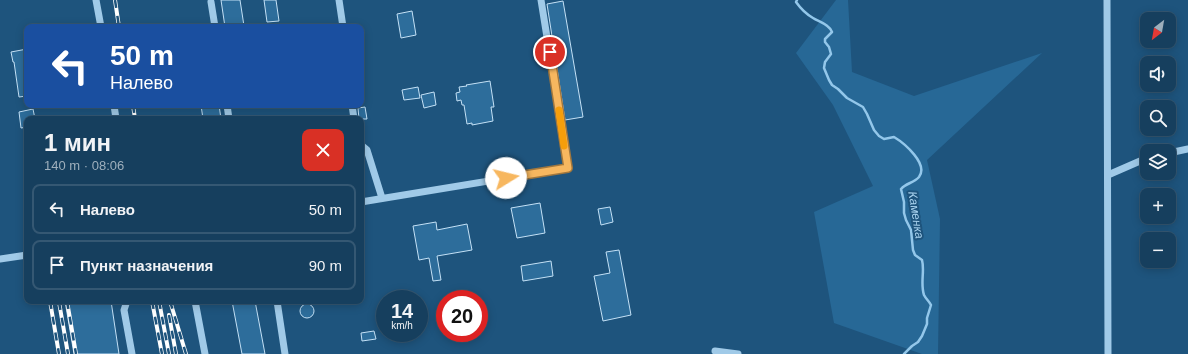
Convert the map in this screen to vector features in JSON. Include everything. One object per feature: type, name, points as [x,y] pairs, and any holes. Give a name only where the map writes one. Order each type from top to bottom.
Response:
[{"type":"street","points":[[96,0],[100,24]]},
{"type":"street","points":[[339,0],[342,24]]},
{"type":"street","points":[[364,201],[568,168],[541,0]]},
{"type":"street","points":[[1107,0],[1108,354]]},
{"type":"street","points":[[211,2],[215,24]]},
{"type":"street","points":[[364,148],[367,150],[382,198]]},
{"type":"street","points":[[1176,152],[1188,150]]},
{"type":"street","points":[[1108,174],[1140,161]]},
{"type":"street","points":[[0,259],[24,255]]},
{"type":"street","points":[[126,304],[124,310],[132,354]]},
{"type":"street","points":[[196,304],[205,354]]},
{"type":"street","points":[[277,304],[285,354]]},
{"type":"street","points":[[715,351],[738,354]]},
{"type":"shaded area","points":[[836,0],[848,0],[852,72],[914,96],[1042,53],[927,160],[940,219],[938,354],[922,354],[834,323],[814,212],[873,186],[833,105],[796,53]]},
{"type":"building","points":[[221,0],[240,0],[244,24],[225,24]]},
{"type":"building","points":[[264,0],[276,0],[279,21],[267,22]]},
{"type":"building","points":[[563,1],[583,117],[565,120],[547,4]]},
{"type":"building","points":[[412,11],[416,35],[401,38],[397,14]]},
{"type":"building","points":[[24,50],[24,96],[19,97],[14,62],[11,52]]},
{"type":"building","points":[[490,81],[494,107],[491,107],[493,121],[472,125],[472,123],[467,124],[464,105],[462,105],[461,100],[457,101],[456,93],[460,92],[459,87]]},
{"type":"building","points":[[418,87],[420,98],[404,100],[402,90]]},
{"type":"building","points":[[434,92],[436,105],[424,108],[421,95]]},
{"type":"building","points":[[364,107],[367,119],[364,119],[364,116],[359,116],[358,108]]},
{"type":"building","points":[[201,108],[219,108],[221,116],[203,116]]},
{"type":"building","points":[[33,109],[34,116],[24,116],[24,128],[21,128],[19,112]]},
{"type":"building","points":[[540,203],[545,233],[517,238],[511,208]]},
{"type":"building","points":[[610,207],[613,222],[601,225],[598,209]]},
{"type":"building","points":[[436,222],[437,230],[467,224],[472,250],[437,256],[441,280],[433,281],[429,258],[419,260],[413,226]]},
{"type":"building","points":[[619,250],[631,315],[603,321],[594,276],[610,273],[606,252]]},
{"type":"building","points":[[551,261],[553,276],[523,281],[521,266]]},
{"type":"building","points":[[66,304],[111,304],[119,354],[74,354]]},
{"type":"building","points":[[233,304],[256,304],[265,354],[242,354]]},
{"type":"building","points":[[304,304],[310,304],[314,308],[314,314],[310,318],[304,318],[300,314],[300,308]]},
{"type":"building","points":[[374,331],[376,339],[362,341],[361,333]]},
{"type":"waterway","name":"Каменка","points":[[797,0],[796,2],[804,11],[831,29],[832,32],[825,39],[831,54],[825,62],[824,68],[832,85],[847,98],[863,107],[874,130],[879,136],[884,139],[894,137],[914,154],[921,166],[919,177],[901,189],[904,202],[904,213],[911,230],[913,250],[915,255],[922,260],[922,286],[924,295],[931,305],[927,318],[927,324],[922,336],[918,342],[904,354]]},
{"type":"railway","points":[[115,0],[119,24]]},
{"type":"railway","points":[[133,108],[135,116]]},
{"type":"railway","points":[[51,304],[59,354]]},
{"type":"railway","points":[[59,304],[68,354]]},
{"type":"railway","points":[[68,304],[76,354]]},
{"type":"railway","points":[[153,304],[162,354]]},
{"type":"railway","points":[[160,304],[169,354]]},
{"type":"railway","points":[[171,304],[186,354]]},
{"type":"railway","points":[[169,315],[176,354]]},
{"type":"slow traffic","points":[[559,110],[564,146]]},
{"type":"route","points":[[506,178],[568,168],[550,52]]}]
